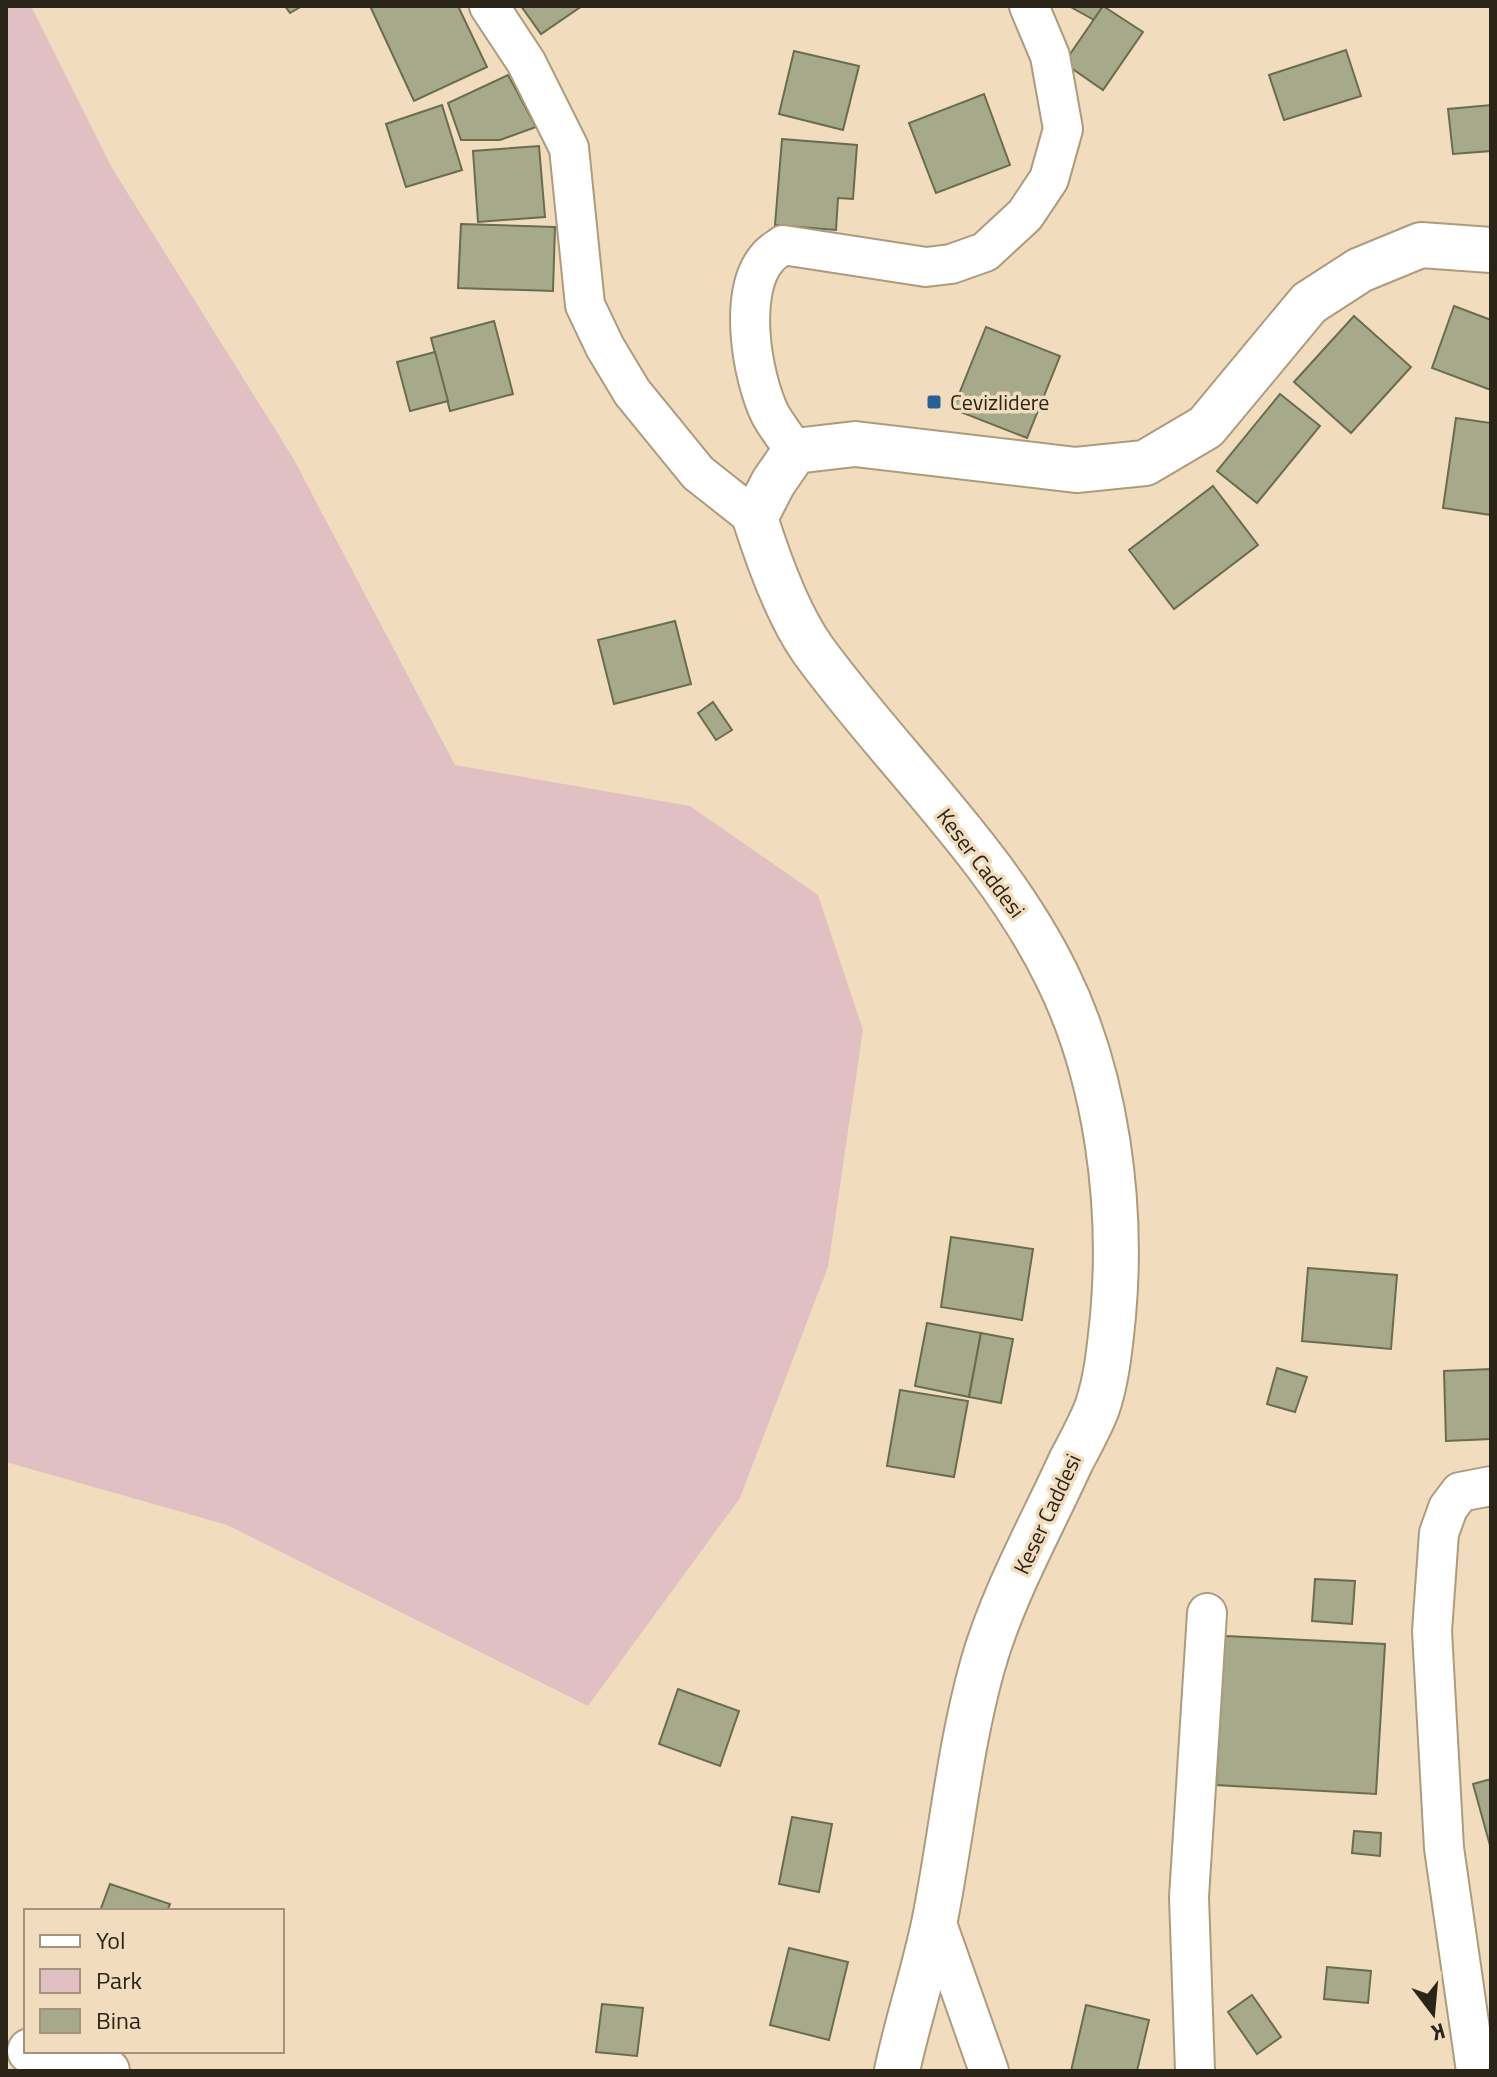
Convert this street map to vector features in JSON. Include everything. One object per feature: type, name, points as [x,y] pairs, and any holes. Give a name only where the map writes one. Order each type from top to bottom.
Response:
[{"type":"street","points":[[489,6],[526,62],[569,148],[585,305],[605,347],[632,392],[698,473],[755,518],[773,483],[795,451],[855,444],[1076,470],[1145,463],[1206,427],[1309,303],[1360,270],[1421,245],[1491,250]]},
{"type":"street","points":[[795,451],[771,415],[754,367],[751,321],[753,287],[766,258],[783,245],[899,265],[926,267],[951,264],[985,252],[1025,215],[1049,179],[1063,129],[1050,56],[1029,6]]},
{"type":"street","name":"Keser Caddesi","points":[[755,518],[770,566],[810,647],[979,855],[1019,912],[1058,977],[1088,1057],[1106,1130],[1115,1205],[1116,1275],[1110,1344],[1098,1405],[999,1616],[983,1663],[935,1918],[897,2071]]},
{"type":"street","points":[[1476,2071],[1444,1848],[1432,1631],[1439,1533],[1448,1508],[1460,1492],[1491,1486]]},
{"type":"street","points":[[1195,2071],[1189,1897],[1207,1613]]},
{"type":"street","points":[[935,1918],[989,2071]]},
{"type":"street","points":[[39,2053],[107,2071]]},
{"type":"green space","points":[[6,6],[31,6],[112,168],[293,458],[455,765],[690,806],[818,895],[863,1030],[828,1267],[740,1498],[588,1706],[227,1525],[6,1462]]},
{"type":"building","points":[[285,6],[302,6],[290,13]]},
{"type":"building","points":[[370,6],[458,6],[487,67],[414,101]]},
{"type":"building","points":[[521,6],[582,6],[541,34]]},
{"type":"building","points":[[1069,6],[1103,6],[1094,20]]},
{"type":"building","points":[[1103,6],[1143,32],[1103,90],[1064,63]]},
{"type":"building","points":[[1346,50],[1361,96],[1284,120],[1269,75]]},
{"type":"building","points":[[794,51],[859,66],[843,130],[779,114]]},
{"type":"building","points":[[508,75],[536,127],[500,140],[461,140],[448,103]]},
{"type":"building","points":[[984,94],[1010,165],[936,193],[909,123]]},
{"type":"building","points":[[442,105],[462,170],[406,187],[386,124]]},
{"type":"building","points":[[1491,105],[1491,151],[1453,154],[1448,109]]},
{"type":"building","points":[[782,139],[857,145],[853,199],[838,198],[836,230],[775,225]]},
{"type":"building","points":[[539,146],[545,217],[478,222],[473,151]]},
{"type":"building","points":[[461,224],[555,227],[553,291],[458,288]]},
{"type":"building","points":[[1454,306],[1491,320],[1491,390],[1432,368]]},
{"type":"building","points":[[1354,316],[1411,367],[1351,433],[1294,382]]},
{"type":"building","points":[[494,321],[513,394],[450,411],[431,338]]},
{"type":"building","points":[[986,327],[1060,356],[1027,438],[953,409]]},
{"type":"building","points":[[435,352],[448,401],[410,411],[397,362]]},
{"type":"building","points":[[1280,394],[1320,426],[1257,503],[1217,471]]},
{"type":"building","points":[[1456,418],[1491,423],[1491,515],[1443,508]]},
{"type":"building","points":[[1213,486],[1258,545],[1174,609],[1129,550]]},
{"type":"building","points":[[675,621],[691,684],[614,704],[598,640]]},
{"type":"building","points":[[713,702],[732,730],[716,740],[698,713]]},
{"type":"building","points":[[951,1237],[1033,1249],[1022,1320],[941,1307]]},
{"type":"building","points":[[1308,1268],[1397,1275],[1391,1349],[1302,1341]]},
{"type":"building","points":[[927,1323],[981,1333],[969,1397],[915,1386]]},
{"type":"building","points":[[981,1333],[1013,1339],[1001,1403],[969,1397]]},
{"type":"building","points":[[1277,1368],[1307,1377],[1295,1412],[1267,1404]]},
{"type":"building","points":[[1491,1369],[1491,1439],[1446,1441],[1444,1371]]},
{"type":"building","points":[[900,1390],[968,1401],[954,1477],[887,1466]]},
{"type":"building","points":[[1315,1579],[1355,1581],[1352,1624],[1312,1621]]},
{"type":"building","points":[[1225,1636],[1385,1644],[1376,1794],[1216,1785]]},
{"type":"building","points":[[678,1689],[739,1711],[720,1766],[659,1744]]},
{"type":"building","points":[[1491,1779],[1491,1849],[1473,1784]]},
{"type":"building","points":[[792,1817],[832,1824],[819,1892],[779,1884]]},
{"type":"building","points":[[1354,1831],[1381,1833],[1380,1856],[1352,1853]]},
{"type":"building","points":[[110,1884],[170,1904],[168,1909],[101,1909]]},
{"type":"building","points":[[789,1948],[848,1962],[829,2040],[770,2025]]},
{"type":"building","points":[[1327,1967],[1371,1971],[1368,2003],[1324,1999]]},
{"type":"building","points":[[1252,1995],[1281,2037],[1257,2054],[1228,2012]]},
{"type":"building","points":[[602,2004],[643,2008],[637,2056],[596,2052]]},
{"type":"building","points":[[1086,2005],[1149,2020],[1137,2071],[1071,2071]]},
{"type":"place","name":"Cevizlidere","points":[[934,402]]}]
